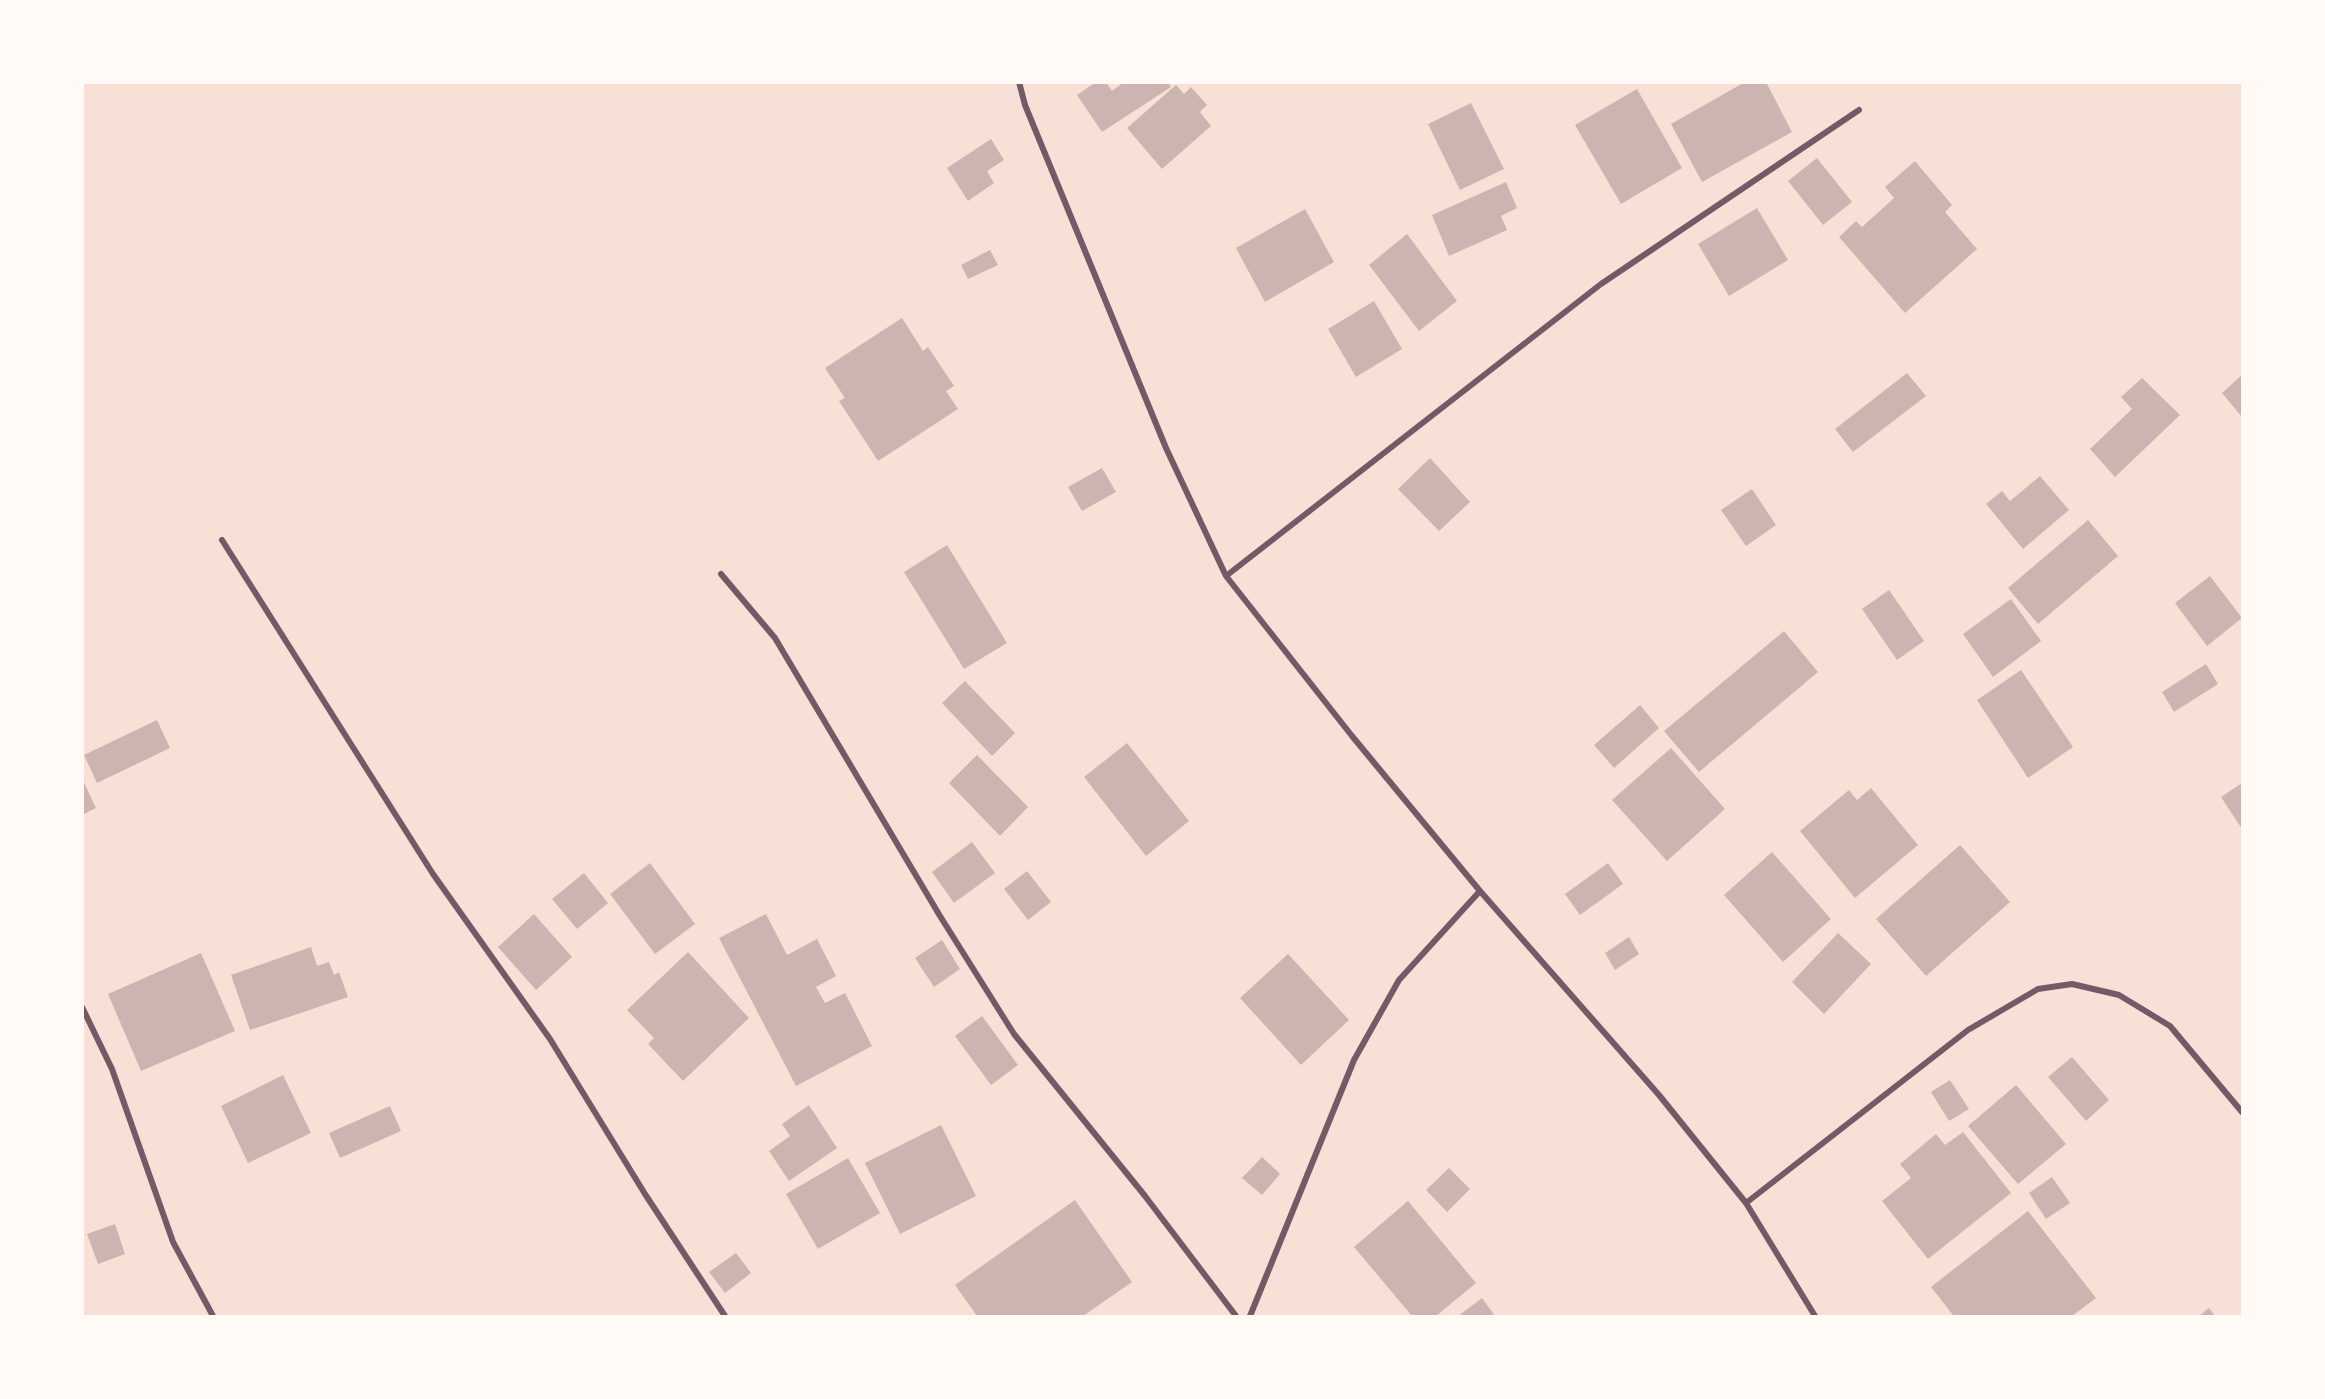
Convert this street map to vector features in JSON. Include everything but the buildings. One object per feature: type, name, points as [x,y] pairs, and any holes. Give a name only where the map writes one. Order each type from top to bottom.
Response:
[{"type":"street","points":[[1019,82],[1025,105],[1166,448],[1226,576],[1352,736],[1480,891],[1659,1095],[1746,1203],[1815,1317]]},
{"type":"street","points":[[1226,576],[1601,284],[1859,110]]},
{"type":"street","points":[[222,540],[432,874],[550,1039],[645,1194],[725,1317]]},
{"type":"street","points":[[721,574],[775,638],[940,916],[1014,1034],[1145,1196],[1236,1317]]},
{"type":"street","points":[[1250,1317],[1354,1060],[1399,980],[1480,891]]},
{"type":"street","points":[[1746,1203],[1968,1030],[2038,988],[2072,984],[2119,995],[2170,1026],[2242,1112]]},
{"type":"street","points":[[82,1007],[112,1069],[173,1242],[213,1317]]}]
